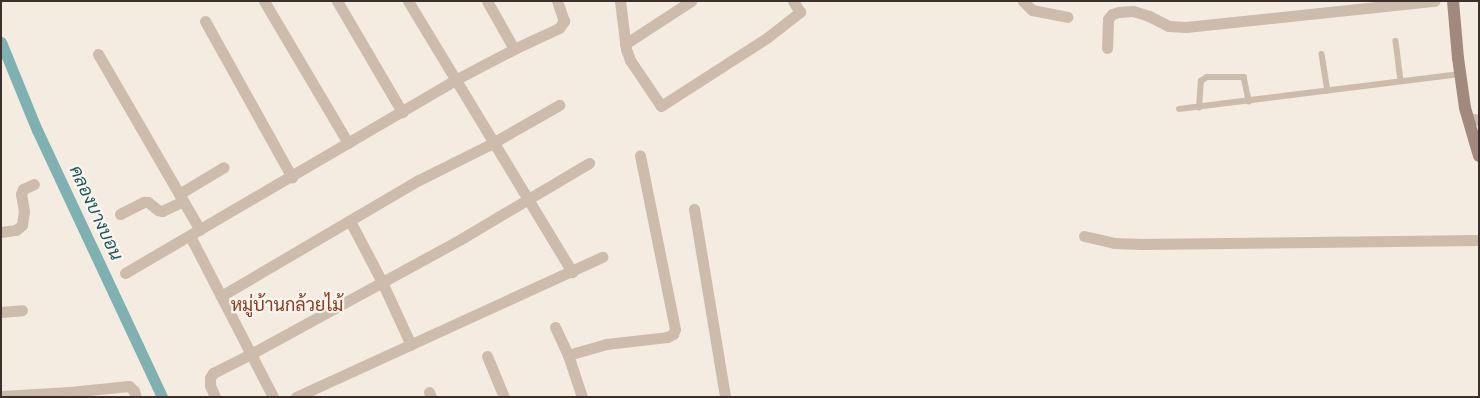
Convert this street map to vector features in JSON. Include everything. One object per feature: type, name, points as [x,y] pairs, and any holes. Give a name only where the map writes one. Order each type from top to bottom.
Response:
[{"type":"street","points":[[264,1],[348,144]]},
{"type":"street","points":[[337,1],[402,112]]},
{"type":"street","points":[[408,1],[572,272]]},
{"type":"street","points":[[487,1],[514,49]]},
{"type":"street","points":[[125,273],[455,80],[559,28],[564,21],[557,1]]},
{"type":"street","points":[[620,1],[625,44],[630,60],[661,106],[768,37],[800,12],[793,1]]},
{"type":"street","points":[[625,44],[691,1]]},
{"type":"street","points":[[1023,1],[1032,10],[1067,17]]},
{"type":"street","points":[[1107,48],[1108,19],[1112,14],[1120,12],[1133,12],[1149,16],[1169,26],[1186,27],[1435,1]]},
{"type":"street","points":[[1453,1],[1460,74],[1474,119],[1479,156]]},
{"type":"street","points":[[205,21],[292,177]]},
{"type":"street","points":[[98,54],[181,198],[222,296],[273,397]]},
{"type":"street","points":[[222,296],[419,180],[493,143],[559,105]]},
{"type":"street","points":[[568,355],[606,344],[667,337],[673,334],[675,328],[640,156]]},
{"type":"street","points":[[215,397],[210,386],[210,378],[213,372],[251,354],[382,282],[529,200],[589,163]]},
{"type":"street","points":[[120,214],[144,202],[148,202],[162,211],[224,167]]},
{"type":"street","points":[[1,232],[16,230],[22,225],[24,211],[21,194],[23,189],[34,184]]},
{"type":"street","points":[[694,209],[725,397]]},
{"type":"street","points":[[350,221],[382,282],[411,345]]},
{"type":"street","points":[[1084,236],[1114,242],[1142,244],[1479,240]]},
{"type":"street","points":[[296,397],[602,257]]},
{"type":"street","points":[[1,312],[22,310]]},
{"type":"street","points":[[555,327],[568,355],[582,397]]},
{"type":"street","points":[[487,356],[504,397]]},
{"type":"street","points":[[1,396],[71,394],[129,386],[134,391],[136,397]]},
{"type":"lane","points":[[1396,41],[1401,81]]},
{"type":"lane","points":[[1322,54],[1328,91]]},
{"type":"lane","points":[[1179,110],[1460,74]]},
{"type":"lane","points":[[1199,108],[1201,81],[1207,77],[1244,77],[1249,101]]},
{"type":"waterway","name":"คลองบางบอน","points":[[1,42],[37,130],[162,397]]},
{"type":"district","name":"หมู่บ้านกล้วยไม้","points":[[287,305]]}]
